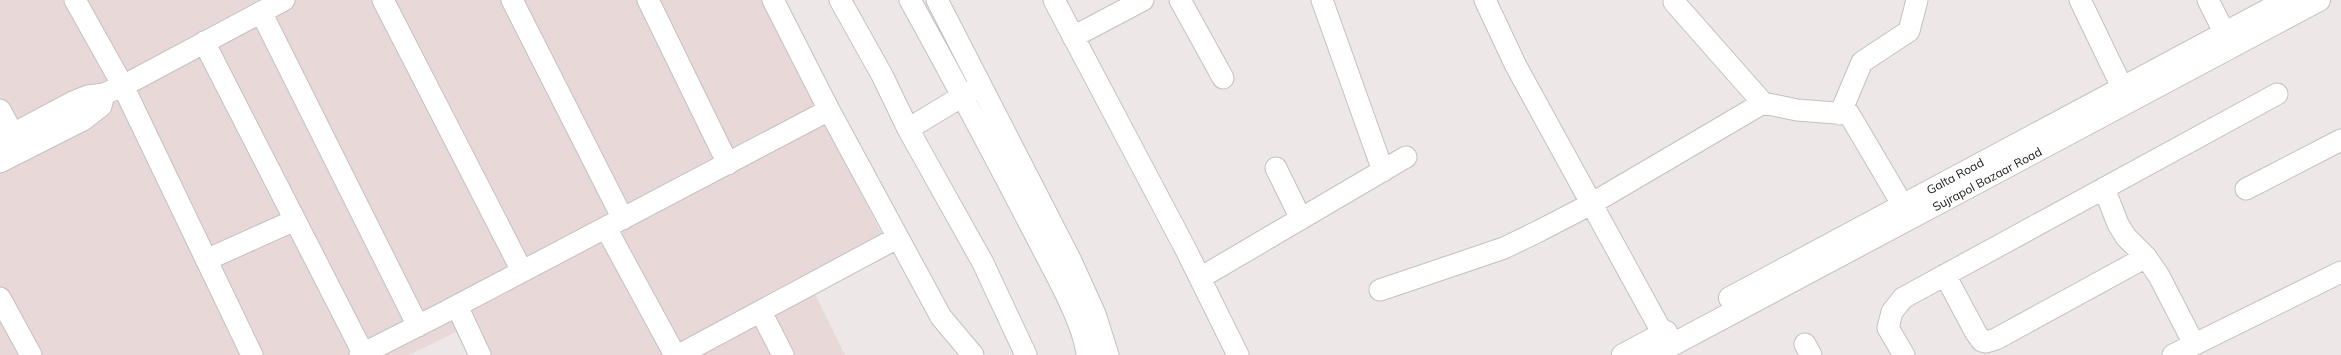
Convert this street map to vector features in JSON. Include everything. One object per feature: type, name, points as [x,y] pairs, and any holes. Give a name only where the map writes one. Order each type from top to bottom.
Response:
[{"type":"main road","name":"Galta Road","points":[[1623,355],[1902,204],[2224,32],[2287,0]]},
{"type":"main road","name":"Sujrapol Bazaar Road","points":[[1653,355],[2319,0]]},
{"type":"street","points":[[75,0],[123,86],[252,355]]},
{"type":"street","points":[[0,110],[6,138],[73,102],[88,96],[104,94],[123,86],[284,0]]},
{"type":"street","points":[[382,0],[522,271]]},
{"type":"street","points":[[512,0],[675,355]]},
{"type":"street","points":[[648,0],[728,164]]},
{"type":"street","points":[[773,0],[829,110],[941,317],[973,355]]},
{"type":"street","points":[[840,0],[882,75],[908,129],[983,263],[1026,355]]},
{"type":"street","points":[[910,0],[972,91]]},
{"type":"street","points":[[937,0],[972,91],[1063,266],[1095,314],[1104,338],[1108,355]]},
{"type":"street","points":[[1054,0],[1200,278],[1238,355]]},
{"type":"street","points":[[1073,37],[1143,0]]},
{"type":"street","points":[[1180,0],[1223,78]]},
{"type":"street","points":[[1322,0],[1383,171]]},
{"type":"street","points":[[1485,0],[1516,66],[1590,204],[1663,334]]},
{"type":"street","points":[[1840,114],[1862,62],[1909,31],[1917,0]]},
{"type":"street","points":[[2080,0],[2122,87]]},
{"type":"street","points":[[2208,0],[2224,32]]},
{"type":"street","points":[[1674,2],[1763,103],[1797,110],[1849,114],[1902,204]]},
{"type":"street","points":[[261,12],[418,326]]},
{"type":"street","points":[[204,42],[362,354],[447,311],[829,110]]},
{"type":"street","points":[[908,129],[972,91]]},
{"type":"street","points":[[0,162],[84,120],[101,106],[104,94]]},
{"type":"street","points":[[1904,355],[1888,328],[1892,312],[1903,298],[2277,94]]},
{"type":"street","points":[[1380,290],[1504,248],[1590,204],[1763,103]]},
{"type":"street","points":[[2246,189],[2341,140]]},
{"type":"street","points":[[1200,278],[1406,157]]},
{"type":"street","points":[[1276,168],[1302,218]]},
{"type":"street","points":[[2104,188],[2118,224],[2126,237],[2146,257],[2168,291],[2194,344]]},
{"type":"street","points":[[206,260],[295,220]]},
{"type":"street","points":[[679,355],[701,351],[760,312],[897,238]]},
{"type":"street","points":[[1945,275],[1976,333],[1982,341],[1986,342],[1996,339],[2146,257]]},
{"type":"street","points":[[1063,266],[1088,355]]},
{"type":"street","points":[[2173,355],[2341,272]]},
{"type":"street","points":[[0,298],[31,355]]},
{"type":"street","points":[[447,311],[457,306],[480,355]]},
{"type":"street","points":[[760,312],[783,355]]},
{"type":"shaded area","points":[[0,0],[762,0],[892,254],[815,294],[845,355],[468,355],[456,332],[409,355],[0,355]]}]
